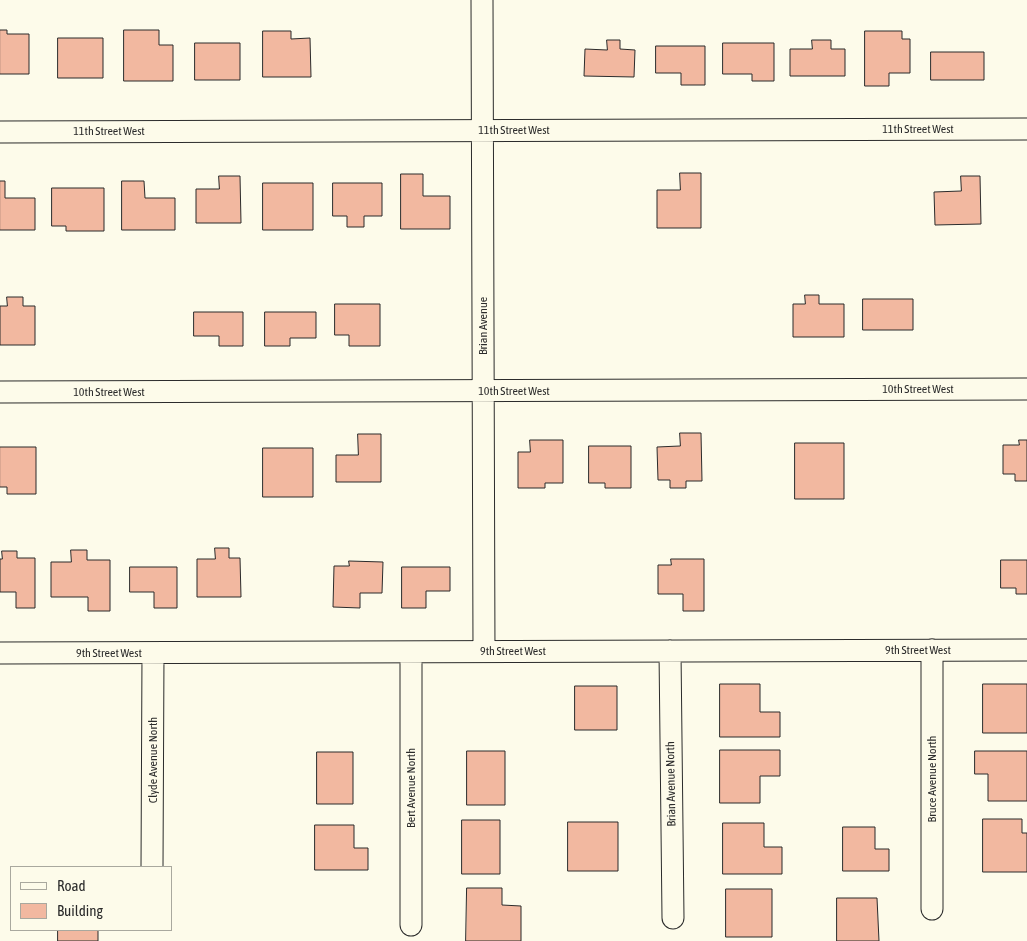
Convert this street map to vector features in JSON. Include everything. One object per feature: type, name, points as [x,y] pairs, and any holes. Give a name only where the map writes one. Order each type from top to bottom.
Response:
[{"type":"street","name":"Brian Avenue","points":[[482,0],[484,651]]},
{"type":"street","name":"11th Street West","points":[[0,132],[1027,129]]},
{"type":"street","name":"10th Street West","points":[[0,392],[1027,389]]},
{"type":"street","name":"Bruce Avenue North","points":[[932,650],[932,909]]},
{"type":"street","name":"9th Street West","points":[[0,653],[1027,650]]},
{"type":"street","name":"Brian Avenue North","points":[[670,651],[673,918]]},
{"type":"street","name":"Bert Avenue North","points":[[411,652],[411,925]]},
{"type":"street","name":"Clyde Avenue North","points":[[152,866],[153,653]]},
{"type":"building","points":[[0,30],[7,30],[7,34],[29,34],[29,74],[0,74]]},
{"type":"building","points":[[124,30],[159,30],[159,45],[173,45],[173,81],[124,81]]},
{"type":"building","points":[[263,31],[291,31],[291,39],[310,38],[311,77],[263,77]]},
{"type":"building","points":[[865,31],[902,31],[902,39],[910,39],[910,73],[889,73],[889,86],[865,86]]},
{"type":"building","points":[[58,38],[103,38],[103,78],[58,78]]},
{"type":"building","points":[[607,40],[620,40],[620,49],[635,50],[634,77],[584,76],[585,49],[607,50]]},
{"type":"building","points":[[812,40],[831,40],[831,49],[845,49],[845,76],[790,76],[790,49],[812,49]]},
{"type":"building","points":[[195,43],[240,43],[240,80],[195,80]]},
{"type":"building","points":[[723,43],[774,43],[774,81],[752,81],[752,74],[723,74]]},
{"type":"building","points":[[656,46],[705,46],[705,85],[681,85],[681,73],[656,73]]},
{"type":"building","points":[[931,52],[984,52],[984,80],[931,80]]},
{"type":"building","points":[[680,173],[701,173],[701,228],[657,228],[657,190],[680,190]]},
{"type":"building","points":[[401,174],[423,174],[423,196],[450,196],[450,229],[401,229]]},
{"type":"building","points":[[219,176],[240,176],[241,223],[196,223],[196,189],[219,189]]},
{"type":"building","points":[[961,176],[980,176],[981,224],[935,225],[934,192],[961,191]]},
{"type":"building","points":[[0,181],[5,181],[5,198],[35,198],[35,230],[0,230]]},
{"type":"building","points":[[122,181],[144,181],[145,198],[175,198],[175,230],[122,230]]},
{"type":"building","points":[[263,183],[313,183],[313,230],[263,230]]},
{"type":"building","points":[[333,183],[382,183],[382,216],[364,216],[364,227],[347,227],[347,216],[333,216]]},
{"type":"building","points":[[52,188],[104,188],[104,231],[66,231],[66,226],[52,226]]},
{"type":"building","points":[[805,295],[819,295],[819,304],[844,304],[844,337],[793,337],[793,304],[805,304]]},
{"type":"building","points":[[7,297],[23,297],[23,306],[35,306],[35,345],[0,345],[0,306],[7,306]]},
{"type":"building","points":[[863,299],[913,299],[913,330],[863,330]]},
{"type":"building","points":[[335,304],[380,304],[380,346],[349,346],[349,335],[335,335]]},
{"type":"building","points":[[194,312],[243,312],[243,346],[219,346],[219,336],[194,336]]},
{"type":"building","points":[[265,312],[316,312],[316,338],[290,338],[290,346],[265,346]]},
{"type":"building","points":[[680,433],[701,433],[702,481],[686,481],[686,488],[670,488],[670,480],[658,480],[657,447],[680,446]]},
{"type":"building","points":[[358,434],[381,434],[381,482],[336,482],[336,455],[358,455]]},
{"type":"building","points":[[530,440],[563,440],[563,483],[545,483],[545,488],[518,488],[518,452],[530,452]]},
{"type":"building","points":[[1019,440],[1027,440],[1027,481],[1015,481],[1015,474],[1003,474],[1003,445],[1019,445]]},
{"type":"building","points":[[795,443],[844,443],[844,499],[795,499]]},
{"type":"building","points":[[589,446],[631,446],[631,488],[605,488],[605,483],[589,483]]},
{"type":"building","points":[[0,447],[36,447],[36,494],[7,494],[7,487],[0,487]]},
{"type":"building","points":[[263,448],[313,448],[313,497],[263,497]]},
{"type":"building","points":[[215,548],[229,548],[229,558],[240,558],[241,597],[197,597],[197,559],[215,559]]},
{"type":"building","points":[[71,550],[87,550],[87,560],[110,560],[110,611],[88,611],[88,597],[51,597],[51,562],[71,562]]},
{"type":"building","points":[[2,551],[17,551],[17,558],[35,558],[35,608],[16,608],[16,592],[0,592],[0,559],[2,559]]},
{"type":"building","points":[[671,559],[704,559],[704,611],[683,611],[683,594],[658,594],[658,565],[671,565]]},
{"type":"building","points":[[1001,560],[1027,560],[1027,594],[1016,594],[1016,588],[1001,588]]},
{"type":"building","points":[[349,561],[383,562],[382,593],[360,593],[360,608],[333,607],[334,566],[349,566]]},
{"type":"building","points":[[130,567],[177,567],[177,608],[154,608],[154,592],[130,592]]},
{"type":"building","points":[[402,567],[450,567],[450,591],[426,591],[426,608],[402,608]]},
{"type":"building","points":[[720,684],[760,684],[760,712],[780,712],[780,737],[720,737]]},
{"type":"building","points":[[983,684],[1027,684],[1027,733],[983,733]]},
{"type":"building","points":[[575,686],[617,686],[617,730],[575,730]]},
{"type":"building","points":[[720,750],[780,750],[780,776],[760,776],[760,803],[720,803]]},
{"type":"building","points":[[467,751],[505,751],[505,805],[467,805]]},
{"type":"building","points":[[975,751],[1027,751],[1027,801],[988,801],[988,774],[975,774]]},
{"type":"building","points":[[317,752],[353,752],[353,804],[317,804]]},
{"type":"building","points":[[983,819],[1022,819],[1022,833],[1027,833],[1027,872],[983,872]]},
{"type":"building","points":[[462,820],[500,820],[500,874],[462,874]]},
{"type":"building","points":[[568,822],[618,822],[618,871],[568,871]]},
{"type":"building","points":[[723,823],[764,823],[764,847],[782,847],[782,874],[723,874]]},
{"type":"building","points":[[315,825],[354,825],[354,848],[368,848],[368,870],[315,870]]},
{"type":"building","points":[[843,827],[875,827],[875,849],[889,849],[889,871],[843,871]]},
{"type":"building","points":[[467,888],[502,888],[502,905],[521,906],[521,941],[466,941]]},
{"type":"building","points":[[726,889],[772,889],[772,937],[726,937]]},
{"type":"building","points":[[837,898],[877,898],[879,941],[837,941]]},
{"type":"building","points":[[58,931],[98,931],[98,941],[58,941]]}]
